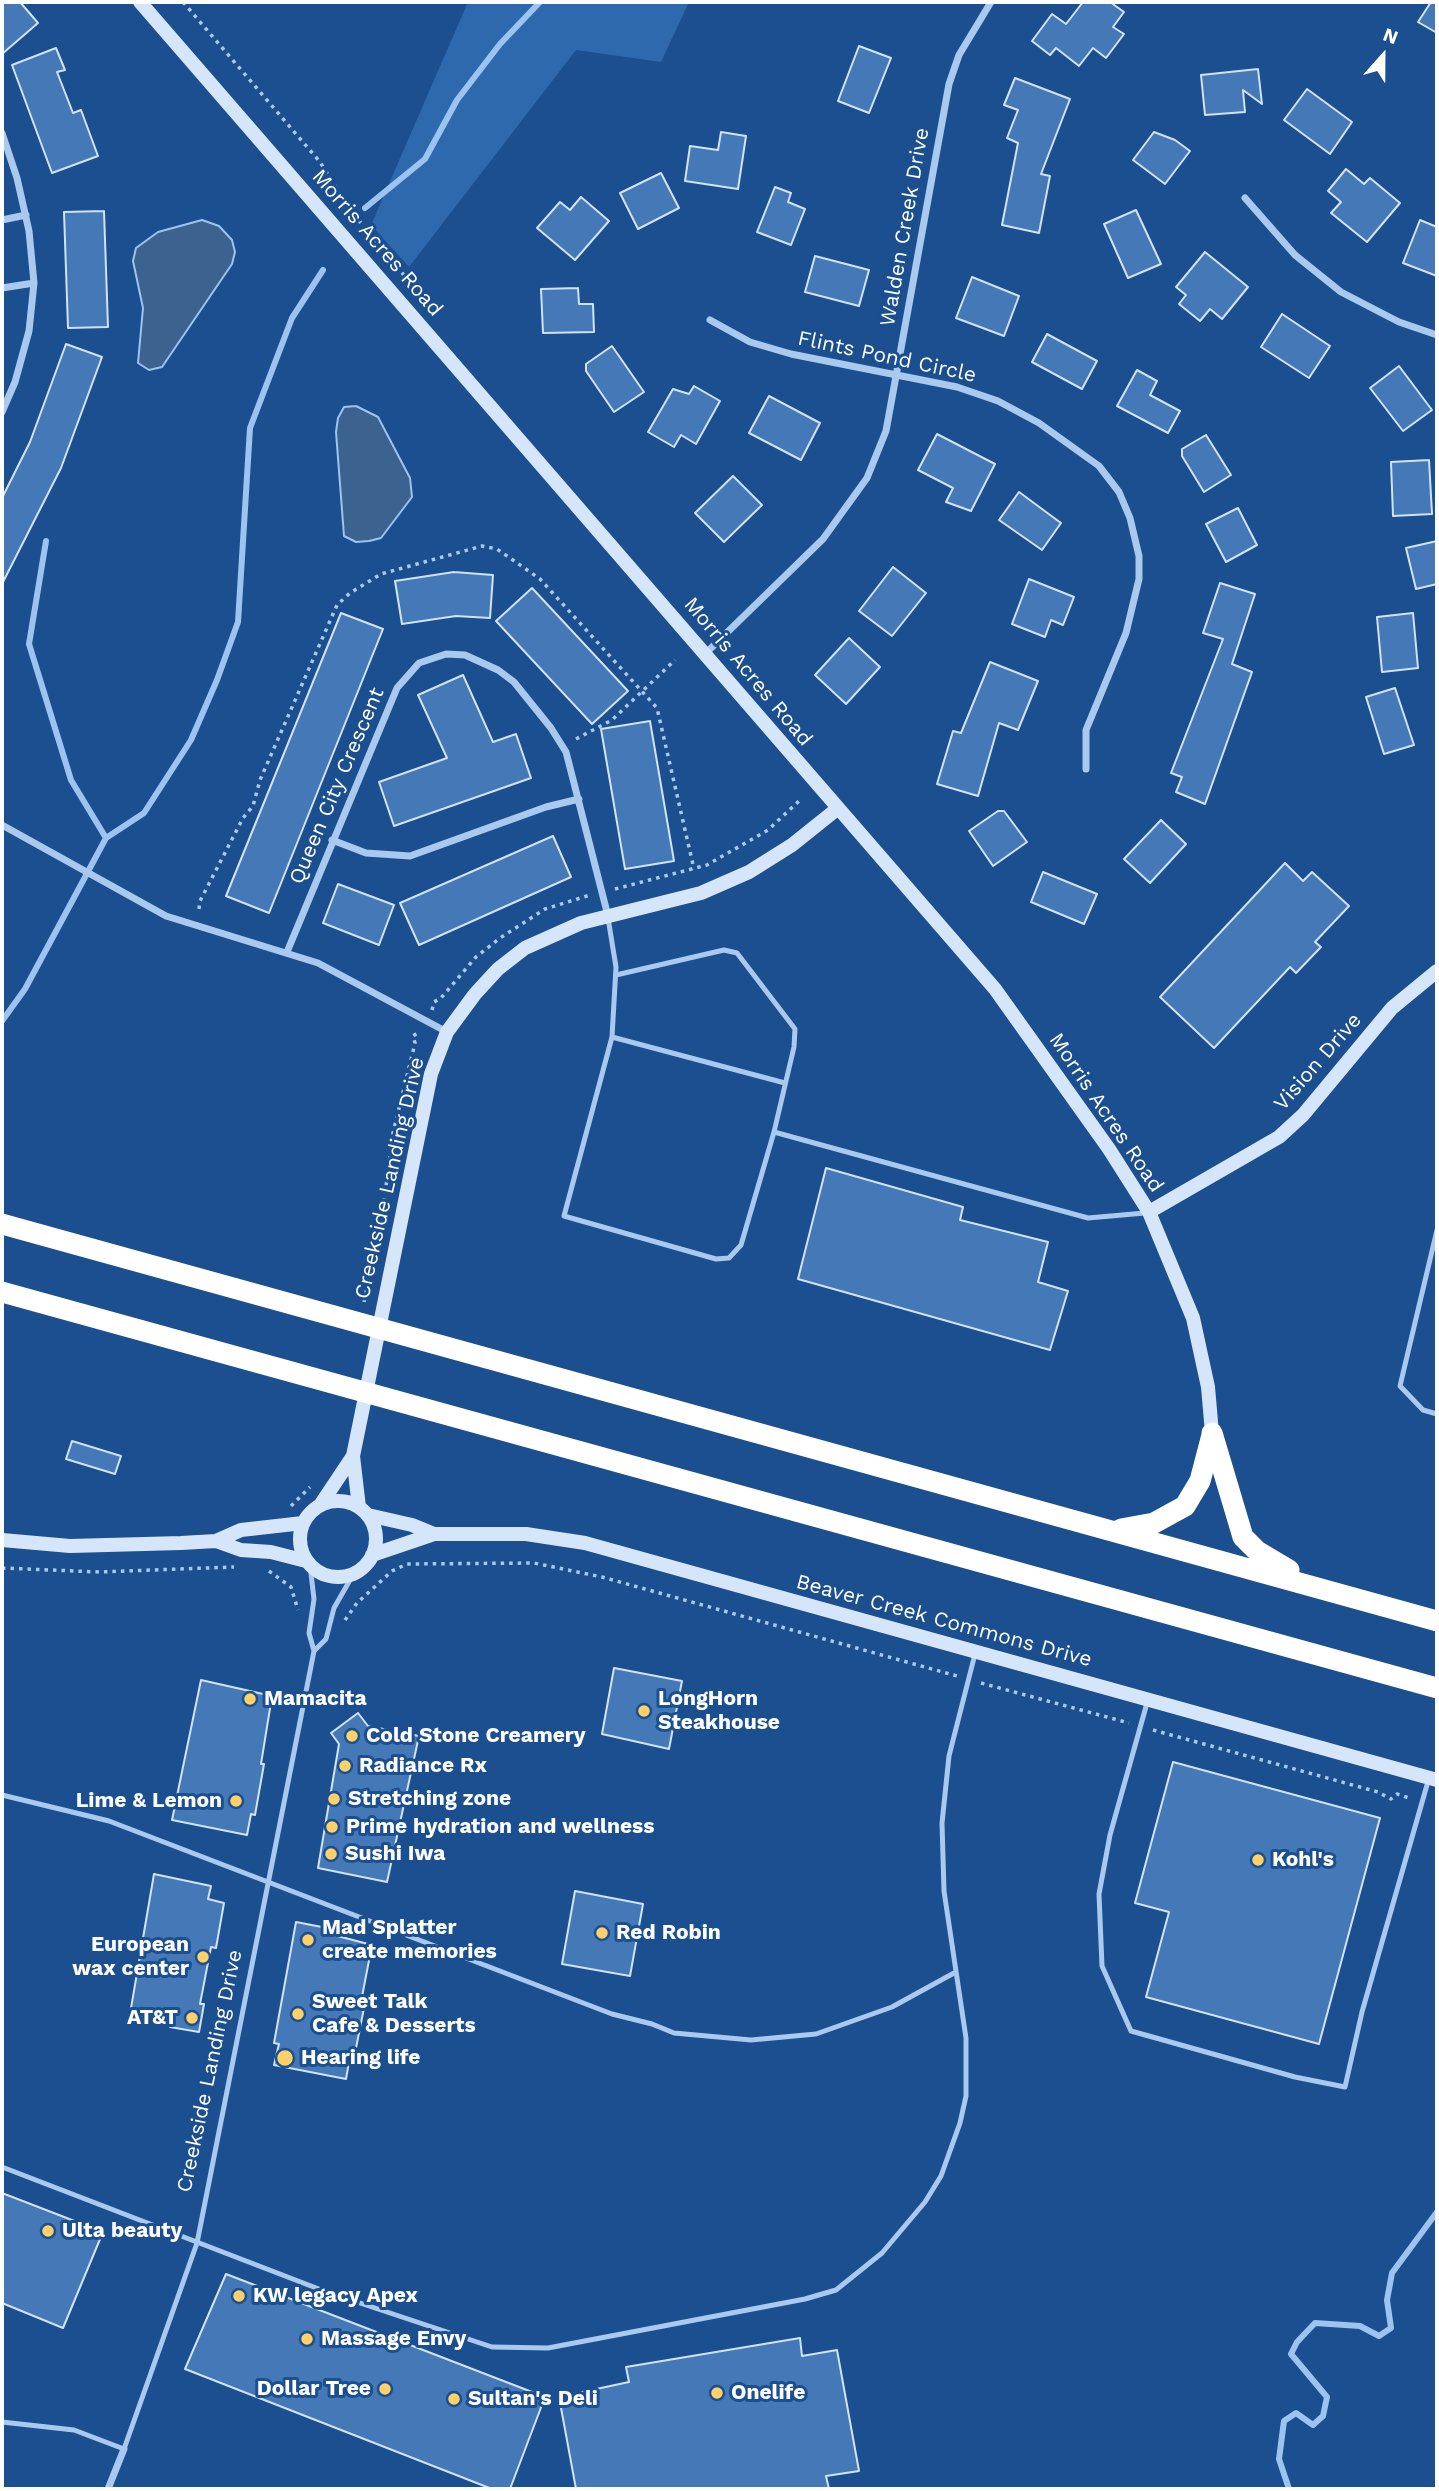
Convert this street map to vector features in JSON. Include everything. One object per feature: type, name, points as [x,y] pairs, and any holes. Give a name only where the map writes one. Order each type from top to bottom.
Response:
[{"type":"highway","points":[[2,1224],[1437,1621]]},
{"type":"highway","points":[[2,1292],[1437,1688]]},
{"type":"highway","points":[[1112,1530],[1154,1524],[1185,1506],[1200,1481],[1213,1433]]},
{"type":"highway","points":[[1213,1433],[1242,1537],[1268,1559],[1328,1590]]},
{"type":"street","name":"Morris Acres Road","points":[[140,2],[706,653],[836,809],[995,989],[1109,1149],[1149,1213],[1193,1318],[1208,1387],[1213,1433]]},
{"type":"street","name":"Walden Creek Drive","points":[[706,653],[782,581],[850,505],[867,478],[886,430],[898,374],[949,84],[959,55],[991,2]]},
{"type":"street","points":[[2,133],[26,215],[34,283],[29,331],[15,382],[2,412]]},
{"type":"street","points":[[1245,198],[1295,255],[1341,292],[1399,323],[1437,335]]},
{"type":"street","points":[[2,220],[26,215]]},
{"type":"street","points":[[2,288],[34,283]]},
{"type":"street","name":"Flints Pond Circle","points":[[710,320],[750,342],[792,354],[957,387],[1020,412],[1098,466],[1119,492],[1136,536],[1139,579],[1126,633],[1086,730],[1086,769]]},
{"type":"street","name":"Queen City Crescent","points":[[287,952],[397,688],[419,663],[446,654],[482,661],[514,682],[566,752],[608,916]]},
{"type":"street","points":[[332,840],[366,853],[410,856],[546,807],[579,799]]},
{"type":"street","name":"Creekside Landing Drive","points":[[363,1511],[353,1456],[431,1074],[447,1032],[490,977],[525,948],[555,933],[608,916],[701,893],[749,873],[792,845],[836,809]]},
{"type":"street","points":[[2,825],[166,916],[318,963],[447,1032]]},
{"type":"street","name":"Vision Drive","points":[[1149,1213],[1279,1137],[1303,1115],[1392,1008],[1437,971]]},
{"type":"street","name":"Creekside Landing Drive","points":[[321,1504],[353,1456]]},
{"type":"street","points":[[216,1541],[241,1550],[271,1552],[308,1563],[335,1577],[354,1573],[372,1555],[376,1535],[363,1511],[341,1501],[321,1504],[303,1523],[300,1542],[308,1563]]},
{"type":"street","name":"Beaver Creek Commons Drive","points":[[363,1511],[435,1534]]},
{"type":"street","points":[[2,1540],[70,1546],[216,1541],[242,1530],[303,1523]]},
{"type":"street","name":"Beaver Creek Commons Drive","points":[[372,1555],[435,1534],[526,1534],[585,1543],[1433,1779]]},
{"type":"street","name":"Creekside Landing Drive","points":[[108,2489],[124,2449]]},
{"type":"lane","points":[[608,916],[616,975],[612,1037],[564,1216],[716,1259],[729,1258],[741,1245],[774,1132],[795,1029],[737,953],[724,950],[616,975]]},
{"type":"lane","points":[[612,1037],[785,1083]]},
{"type":"lane","points":[[774,1132],[1088,1218],[1149,1213]]},
{"type":"lane","points":[[1437,1230],[1400,1386],[1423,1410],[1437,1414]]},
{"type":"lane","name":"Creekside Landing Drive","points":[[124,2449],[197,2243],[314,1651],[310,1633],[314,1599],[308,1563]]},
{"type":"lane","name":"Creekside Landing Drive","points":[[314,1651],[327,1639],[334,1608],[354,1573]]},
{"type":"lane","points":[[2,2167],[324,2291],[492,2347],[548,2348],[793,2302],[836,2290],[882,2253],[910,2221],[940,2176],[960,2123],[967,2072],[966,2038],[954,1973],[942,1855],[944,1787],[976,1651]]},
{"type":"lane","points":[[1148,1700],[1110,1835],[1099,1894],[1102,1966],[1131,2031],[1294,2077],[1345,2087],[1377,1958],[1433,1779]]},
{"type":"lane","points":[[2,1795],[109,1821],[612,2014],[652,2024],[674,2033],[751,2040],[816,2034],[892,2007],[954,1973]]},
{"type":"lane","points":[[2,2422],[74,2430],[124,2449]]},
{"type":"path","points":[[183,2],[320,162],[351,211],[408,280]]},
{"type":"path","points":[[200,909],[200,901],[243,818],[253,806],[260,780],[337,605],[356,588],[381,574],[482,546],[497,549],[531,571],[564,602],[657,708],[694,869]]},
{"type":"path","points":[[576,739],[612,720],[675,660]]},
{"type":"path","points":[[620,888],[694,869],[741,848],[768,830],[799,802]]},
{"type":"path","points":[[383,1209],[393,1133],[415,1043],[413,1035],[419,1032]]},
{"type":"path","points":[[287,1509],[316,1482]]},
{"type":"path","points":[[338,1619],[345,1620],[357,1603],[383,1579],[407,1564],[534,1563],[602,1577],[944,1672]]},
{"type":"path","points":[[2,1568],[99,1572],[245,1567]]},
{"type":"path","points":[[260,1568],[283,1578],[296,1598],[298,1613],[304,1614]]},
{"type":"path","points":[[995,1687],[1121,1721]]},
{"type":"path","points":[[1162,1732],[1378,1792],[1391,1799],[1397,1794]]},
{"type":"shaded area","points":[[468,2],[689,2],[661,62],[576,50],[409,267],[371,225]]},
{"type":"shaded area","points":[[202,220],[219,226],[232,240],[235,252],[232,264],[162,367],[149,370],[138,363],[143,308],[133,261],[136,248],[158,232]]},
{"type":"shaded area","points":[[356,406],[378,417],[410,478],[412,497],[381,538],[356,542],[344,536],[336,432],[338,418],[344,407]]},
{"type":"building","points":[[2,2],[20,2],[38,23],[2,54]]},
{"type":"building","points":[[1083,2],[1110,2],[1124,12],[1113,27],[1124,34],[1106,58],[1093,48],[1079,66],[1056,48],[1050,55],[1032,41],[1052,14],[1066,24]]},
{"type":"building","points":[[1431,2],[1437,2],[1437,33],[1418,22]]},
{"type":"building","points":[[859,46],[891,58],[869,113],[838,101]]},
{"type":"building","points":[[56,48],[65,70],[57,72],[73,113],[81,110],[98,156],[52,173],[12,65]]},
{"type":"building","points":[[1258,69],[1262,104],[1243,90],[1245,112],[1205,115],[1201,75]]},
{"type":"building","points":[[1015,78],[1070,99],[1041,174],[1050,176],[1039,233],[1002,225],[1018,143],[1007,138],[1018,110],[1004,105]]},
{"type":"building","points":[[1307,89],[1352,122],[1330,154],[1284,120]]},
{"type":"building","points":[[721,132],[746,136],[738,189],[685,181],[690,146],[718,150]]},
{"type":"building","points":[[1154,132],[1175,140],[1190,151],[1165,184],[1133,160]]},
{"type":"building","points":[[1346,169],[1364,184],[1370,178],[1400,203],[1367,242],[1331,213],[1341,202],[1328,191]]},
{"type":"building","points":[[661,173],[679,208],[638,229],[620,193]]},
{"type":"building","points":[[775,187],[791,193],[788,202],[805,209],[791,245],[757,232]]},
{"type":"building","points":[[581,197],[609,221],[575,260],[537,228],[560,202],[570,210]]},
{"type":"building","points":[[1136,210],[1161,264],[1128,278],[1104,224]]},
{"type":"building","points":[[104,211],[108,327],[68,328],[64,212]]},
{"type":"building","points":[[1420,220],[1437,227],[1437,276],[1403,263]]},
{"type":"building","points":[[1205,252],[1248,287],[1222,319],[1210,309],[1200,321],[1179,304],[1186,295],[1176,287]]},
{"type":"building","points":[[815,256],[869,270],[859,306],[805,292]]},
{"type":"building","points":[[972,277],[1019,296],[1004,336],[956,318]]},
{"type":"building","points":[[578,288],[579,304],[593,304],[594,332],[543,333],[541,289]]},
{"type":"building","points":[[1282,314],[1330,346],[1309,378],[1261,347]]},
{"type":"building","points":[[1047,334],[1097,361],[1082,389],[1032,362]]},
{"type":"building","points":[[66,344],[102,357],[61,468],[2,584],[2,498],[30,442]]},
{"type":"building","points":[[612,346],[644,392],[614,412],[586,371],[586,364]]},
{"type":"building","points":[[1399,366],[1432,410],[1403,431],[1370,388]]},
{"type":"building","points":[[1137,370],[1157,381],[1150,395],[1180,411],[1168,433],[1117,406]]},
{"type":"building","points":[[694,386],[720,401],[696,444],[681,435],[674,447],[648,432],[673,389],[689,394]]},
{"type":"building","points":[[769,396],[820,423],[801,460],[749,433]]},
{"type":"building","points":[[937,434],[995,464],[971,511],[946,502],[953,488],[918,470]]},
{"type":"building","points":[[1206,435],[1231,475],[1204,492],[1182,456],[1182,449]]},
{"type":"building","points":[[1429,460],[1432,514],[1393,516],[1391,462]]},
{"type":"building","points":[[733,476],[762,505],[724,542],[695,513]]},
{"type":"building","points":[[1019,492],[1061,523],[1042,550],[999,520]]},
{"type":"building","points":[[1238,508],[1257,545],[1226,562],[1206,524]]},
{"type":"building","points":[[1437,541],[1437,584],[1416,589],[1406,548]]},
{"type":"building","points":[[893,567],[926,593],[892,636],[859,611]]},
{"type":"building","points":[[454,572],[493,575],[490,618],[456,616],[402,624],[395,581]]},
{"type":"building","points":[[1029,579],[1074,597],[1063,625],[1051,620],[1045,637],[1012,624]]},
{"type":"building","points":[[1220,583],[1255,594],[1232,664],[1252,672],[1205,804],[1176,792],[1182,777],[1171,773],[1223,639],[1203,633]]},
{"type":"building","points":[[532,588],[628,691],[592,724],[496,621]]},
{"type":"building","points":[[341,613],[383,629],[269,913],[226,896]]},
{"type":"building","points":[[1413,613],[1418,668],[1382,672],[1377,617]]},
{"type":"building","points":[[849,638],[880,667],[846,704],[815,675]]},
{"type":"building","points":[[990,662],[1038,681],[1018,730],[999,723],[978,796],[937,784],[953,731],[961,733]]},
{"type":"building","points":[[463,675],[493,742],[516,734],[531,778],[394,826],[379,782],[447,758],[418,695]]},
{"type":"building","points":[[1395,688],[1414,745],[1384,754],[1366,697]]},
{"type":"building","points":[[650,721],[674,861],[625,869],[601,729]]},
{"type":"building","points":[[998,811],[1004,811],[1027,842],[993,866],[969,831]]},
{"type":"building","points":[[1161,820],[1186,844],[1150,883],[1124,859]]},
{"type":"building","points":[[553,836],[571,877],[419,945],[400,903]]},
{"type":"building","points":[[1285,863],[1303,881],[1312,872],[1349,906],[1315,942],[1321,947],[1296,973],[1290,967],[1214,1048],[1160,997]]},
{"type":"building","points":[[1043,872],[1097,894],[1084,924],[1031,902]]},
{"type":"building","points":[[338,884],[394,905],[379,945],[323,923]]},
{"type":"building","points":[[826,1168],[963,1207],[960,1220],[1048,1242],[1038,1282],[1068,1291],[1050,1350],[798,1279]]},
{"type":"building","points":[[72,1441],[121,1456],[115,1474],[66,1459]]},
{"type":"building","points":[[614,1668],[682,1681],[669,1749],[602,1734]]},
{"type":"building","points":[[201,1680],[272,1696],[255,1815],[251,1814],[247,1835],[172,1820]]},
{"type":"building","points":[[358,1713],[368,1726],[419,1736],[387,1882],[318,1868],[339,1744],[331,1733]]},
{"type":"building","name":"Kohl's","points":[[1173,1762],[1380,1818],[1319,2044],[1146,1997],[1169,1912],[1135,1903]]},
{"type":"building","points":[[154,1874],[211,1886],[208,1899],[224,1903],[216,1948],[211,1947],[200,2004],[204,2004],[199,2032],[170,2027],[171,2022],[130,2014]]},
{"type":"building","points":[[575,1891],[643,1904],[630,1976],[562,1964]]},
{"type":"building","points":[[296,1922],[327,1928],[326,1933],[372,1945],[360,2007],[364,2008],[354,2058],[350,2057],[346,2079],[274,2065],[279,2044],[274,2043]]},
{"type":"building","points":[[2,2193],[103,2232],[63,2328],[2,2303]]},
{"type":"building","points":[[226,2274],[545,2397],[510,2489],[492,2489],[185,2369]]},
{"type":"building","points":[[800,2338],[802,2356],[837,2350],[859,2471],[826,2476],[829,2489],[576,2489],[559,2397],[629,2382],[626,2367]]},
{"type":"waterway","points":[[365,208],[425,159],[457,100],[500,44],[540,2]]},
{"type":"waterway","points":[[2,1021],[25,989],[106,838],[144,813],[191,740],[217,680],[238,622],[250,428],[292,318],[323,270]]},
{"type":"waterway","points":[[46,541],[29,644],[71,780],[106,838]]},
{"type":"waterway","points":[[1289,2489],[1279,2459],[1284,2421],[1296,2413],[1313,2425],[1323,2416],[1327,2397],[1291,2354],[1297,2342],[1315,2323],[1360,2326],[1379,2336],[1391,2328],[1387,2300],[1392,2273],[1437,2212]]},
{"type":"place","name":"Mamacita","points":[[250,1699]]},
{"type":"place","name":"LongHorn Steakhouse","points":[[644,1711]]},
{"type":"place","name":"Cold Stone Creamery","points":[[352,1736]]},
{"type":"place","name":"Radiance Rx","points":[[345,1766]]},
{"type":"place","name":"Stretching zone","points":[[334,1799]]},
{"type":"place","name":"Lime & Lemon","points":[[236,1801]]},
{"type":"place","name":"Prime hydration and wellness","points":[[332,1827]]},
{"type":"place","name":"Sushi Iwa","points":[[331,1854]]},
{"type":"place","name":"Kohl's","points":[[1258,1860]]},
{"type":"place","name":"Red Robin","points":[[602,1933]]},
{"type":"place","name":"Mad Splatter create memories","points":[[308,1940]]},
{"type":"place","name":"European wax center","points":[[203,1957]]},
{"type":"place","name":"Sweet Talk Cafe & Desserts","points":[[298,2014]]},
{"type":"place","name":"AT&T","points":[[192,2018]]},
{"type":"place","name":"Hearing life","points":[[285,2058]]},
{"type":"place","name":"Ulta beauty","points":[[48,2231]]},
{"type":"place","name":"KW legacy Apex","points":[[239,2296]]},
{"type":"place","name":"Massage Envy","points":[[307,2339]]},
{"type":"place","name":"Dollar Tree","points":[[385,2389]]},
{"type":"place","name":"Onelife","points":[[717,2393]]},
{"type":"place","name":"Sultan's Deli","points":[[454,2399]]}]
